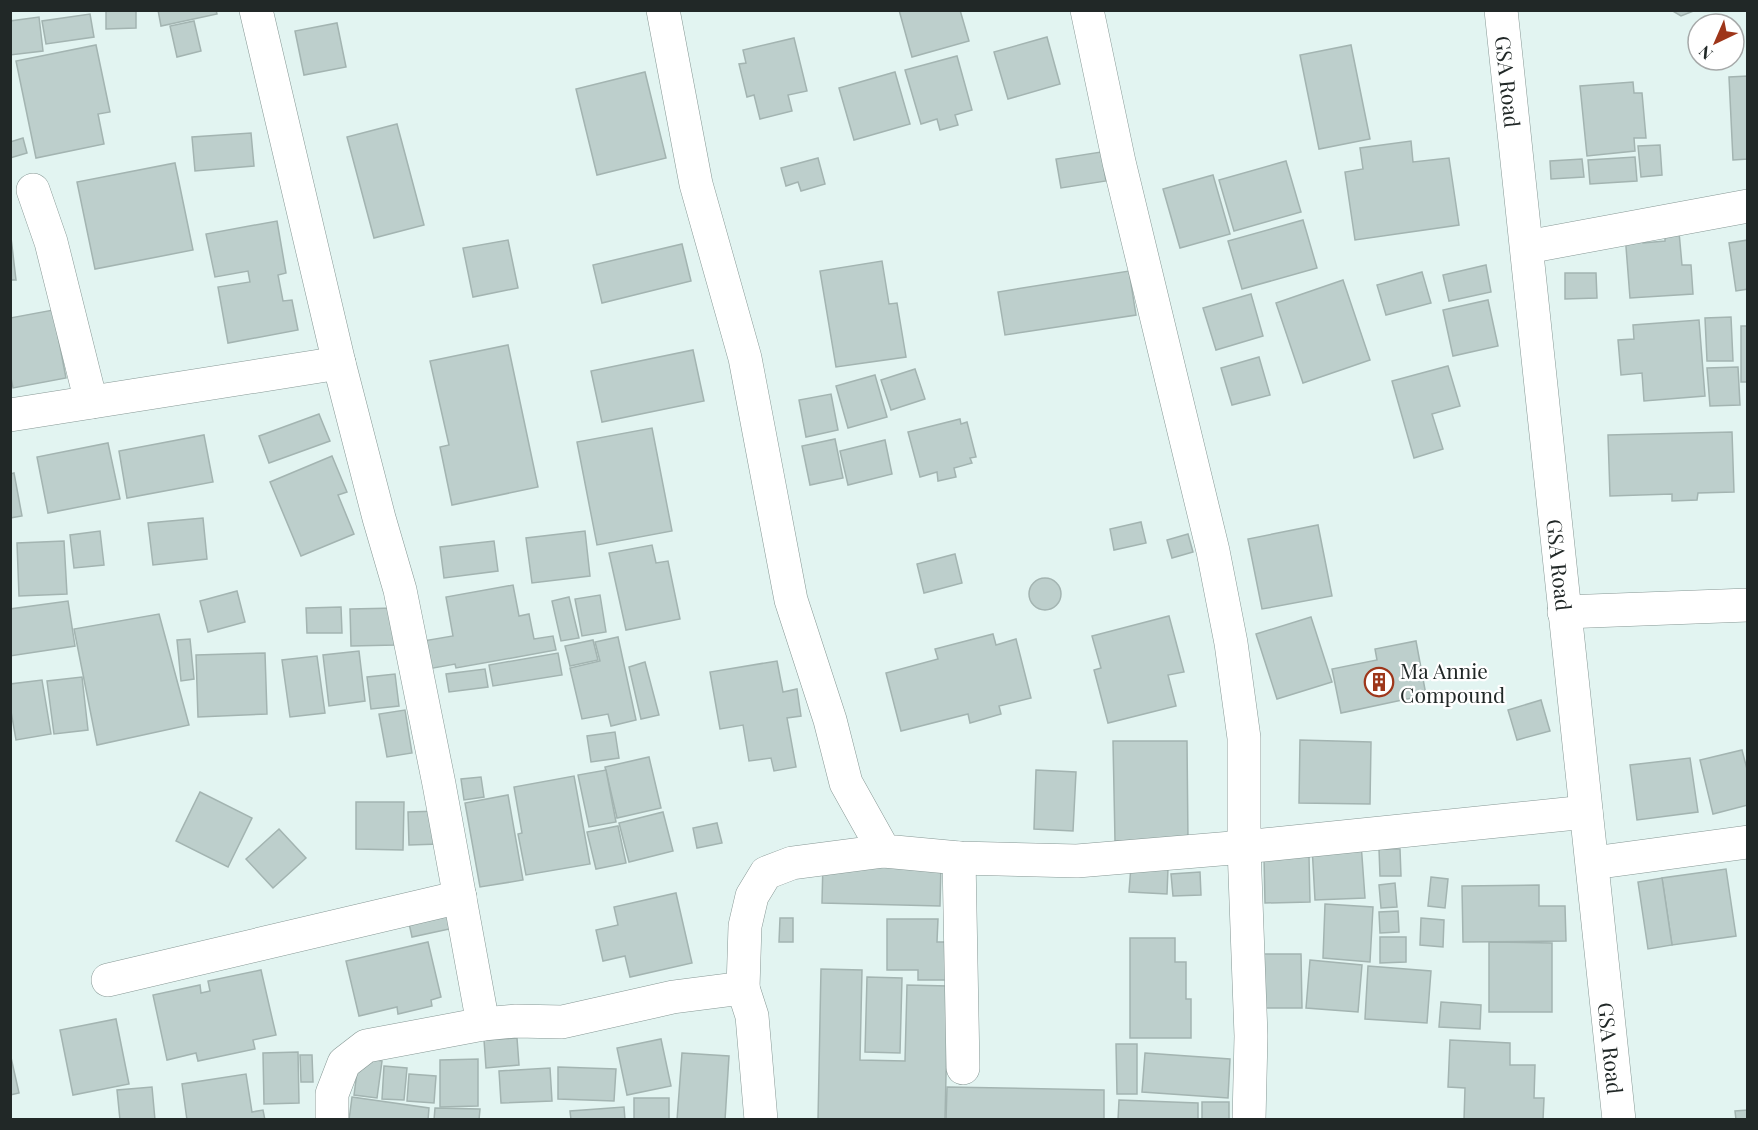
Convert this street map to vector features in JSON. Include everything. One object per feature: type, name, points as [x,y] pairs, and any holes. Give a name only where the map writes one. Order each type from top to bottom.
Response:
[{"type":"street","points":[[256,10],[339,363],[400,590],[483,1024]]},
{"type":"street","points":[[663,10],[696,184],[744,358],[791,600],[830,720],[846,783],[884,851]]},
{"type":"street","points":[[1087,10],[1119,162],[1213,551],[1231,643],[1244,738],[1244,847],[1251,1036],[1249,1119]]},
{"type":"street","name":"GSA Road","points":[[1501,10],[1619,1119]]},
{"type":"street","points":[[33,190],[51,242],[91,402]]},
{"type":"street","points":[[1527,247],[1748,206]]},
{"type":"street","points":[[10,415],[339,363]]},
{"type":"street","points":[[1564,612],[1748,605]]},
{"type":"street","points":[[761,1119],[752,1016],[743,987],[745,926],[752,896],[766,873],[792,863],[884,851],[958,858],[1077,861],[1244,847],[1586,812]]},
{"type":"street","points":[[1593,863],[1748,842]]},
{"type":"street","points":[[958,858],[963,1068]]},
{"type":"street","points":[[108,980],[460,897]]},
{"type":"street","points":[[332,1119],[332,1094],[344,1063],[366,1046],[483,1024],[516,1021],[562,1022],[674,997],[743,987]]},
{"type":"building","points":[[106,10],[136,10],[136,28],[106,29]]},
{"type":"building","points":[[158,10],[216,10],[217,14],[161,26]]},
{"type":"building","points":[[899,10],[960,10],[969,41],[912,57]]},
{"type":"building","points":[[1671,10],[1696,10],[1686,12],[1681,16]]},
{"type":"building","points":[[90,14],[94,37],[46,44],[42,21]]},
{"type":"building","points":[[39,17],[43,51],[10,55],[10,21]]},
{"type":"building","points":[[194,21],[201,51],[177,57],[170,26]]},
{"type":"building","points":[[337,23],[346,67],[304,75],[295,31]]},
{"type":"building","points":[[1047,37],[1060,84],[1008,99],[994,52]]},
{"type":"building","points":[[794,38],[807,91],[788,95],[792,111],[760,119],[754,95],[747,97],[739,64],[746,63],[743,50]]},
{"type":"building","points":[[96,45],[110,112],[98,114],[104,144],[36,158],[16,61]]},
{"type":"building","points":[[1351,45],[1370,139],[1319,149],[1300,55]]},
{"type":"building","points":[[957,56],[972,110],[955,115],[958,125],[940,130],[937,119],[921,124],[905,70]]},
{"type":"building","points":[[645,72],[666,158],[597,175],[576,89]]},
{"type":"building","points":[[895,72],[910,124],[854,140],[839,88]]},
{"type":"building","points":[[1748,76],[1748,159],[1733,160],[1729,77]]},
{"type":"building","points":[[1633,82],[1634,93],[1642,93],[1646,138],[1634,138],[1635,151],[1587,156],[1580,86]]},
{"type":"building","points":[[397,124],[424,225],[374,238],[347,137]]},
{"type":"building","points":[[251,133],[254,166],[195,171],[192,137]]},
{"type":"building","points":[[23,138],[27,153],[10,158],[10,142]]},
{"type":"building","points":[[1411,141],[1413,162],[1449,158],[1459,225],[1355,240],[1345,172],[1363,169],[1360,148]]},
{"type":"building","points":[[1660,145],[1662,175],[1641,177],[1638,146]]},
{"type":"building","points":[[1101,152],[1106,181],[1061,188],[1056,159]]},
{"type":"building","points":[[1635,157],[1637,181],[1590,184],[1588,160]]},
{"type":"building","points":[[818,158],[825,184],[801,191],[798,182],[786,186],[781,168]]},
{"type":"building","points":[[1582,159],[1584,177],[1551,179],[1550,161]]},
{"type":"building","points":[[1286,161],[1301,212],[1234,231],[1219,180]]},
{"type":"building","points":[[175,163],[193,250],[95,269],[77,182]]},
{"type":"building","points":[[1213,175],[1230,234],[1180,248],[1163,189]]},
{"type":"building","points":[[1303,220],[1317,268],[1242,289],[1228,241]]},
{"type":"building","points":[[277,221],[286,273],[278,275],[283,301],[292,300],[298,330],[228,343],[218,287],[250,282],[248,271],[215,277],[206,234]]},
{"type":"building","points":[[10,229],[16,280],[10,280]]},
{"type":"building","points":[[1679,232],[1682,265],[1691,265],[1693,294],[1630,298],[1625,234],[1642,233],[1643,243],[1665,241],[1665,233]]},
{"type":"building","points":[[508,240],[518,288],[473,297],[463,248]]},
{"type":"building","points":[[1748,240],[1748,289],[1736,291],[1729,243]]},
{"type":"building","points":[[682,244],[691,281],[602,303],[593,265]]},
{"type":"building","points":[[882,261],[889,304],[897,303],[906,357],[836,367],[820,271]]},
{"type":"building","points":[[1486,265],[1491,292],[1449,301],[1443,275]]},
{"type":"building","points":[[1129,271],[1136,315],[1005,335],[998,292]]},
{"type":"building","points":[[1422,272],[1431,303],[1386,315],[1377,285]]},
{"type":"building","points":[[1565,273],[1596,273],[1597,298],[1565,299]]},
{"type":"building","points":[[1343,280],[1370,360],[1303,383],[1276,303]]},
{"type":"building","points":[[1251,294],[1263,336],[1216,350],[1203,308]]},
{"type":"building","points":[[1488,300],[1498,346],[1453,356],[1443,310]]},
{"type":"building","points":[[53,310],[66,378],[13,388],[10,373],[10,318]]},
{"type":"building","points":[[1731,317],[1733,361],[1707,361],[1705,318]]},
{"type":"building","points":[[1699,320],[1705,396],[1644,401],[1642,373],[1621,375],[1618,340],[1634,339],[1633,325]]},
{"type":"building","points":[[1741,326],[1748,326],[1748,382],[1741,382]]},
{"type":"building","points":[[508,345],[538,487],[452,505],[440,447],[449,445],[430,361]]},
{"type":"building","points":[[693,350],[704,401],[602,422],[591,371]]},
{"type":"building","points":[[1259,357],[1270,395],[1232,405],[1221,368]]},
{"type":"building","points":[[1448,366],[1460,406],[1432,414],[1443,449],[1414,458],[1392,381]]},
{"type":"building","points":[[1738,367],[1740,405],[1710,406],[1707,368]]},
{"type":"building","points":[[915,369],[925,399],[891,410],[881,380]]},
{"type":"building","points":[[875,375],[887,417],[848,428],[836,386]]},
{"type":"building","points":[[831,394],[838,430],[806,437],[799,400]]},
{"type":"building","points":[[319,414],[330,441],[269,463],[259,436]]},
{"type":"building","points":[[960,419],[961,424],[967,422],[976,457],[970,458],[972,463],[954,468],[956,477],[938,481],[937,472],[920,477],[908,432]]},
{"type":"building","points":[[652,428],[672,531],[597,545],[577,442]]},
{"type":"building","points":[[1732,432],[1734,492],[1698,493],[1697,500],[1672,501],[1672,494],[1610,496],[1608,435]]},
{"type":"building","points":[[204,435],[213,482],[127,498],[119,451]]},
{"type":"building","points":[[835,439],[843,478],[810,485],[802,446]]},
{"type":"building","points":[[885,440],[892,474],[848,485],[840,451]]},
{"type":"building","points":[[108,443],[120,499],[48,513],[37,457]]},
{"type":"building","points":[[332,456],[347,492],[338,495],[354,534],[301,556],[270,482]]},
{"type":"building","points":[[14,473],[22,516],[10,518],[10,474]]},
{"type":"building","points":[[203,518],[207,559],[153,565],[148,523]]},
{"type":"building","points":[[1141,522],[1146,543],[1114,550],[1110,529]]},
{"type":"building","points":[[1318,525],[1332,596],[1262,609],[1248,539]]},
{"type":"building","points":[[100,531],[104,565],[74,568],[70,535]]},
{"type":"building","points":[[585,531],[590,576],[532,583],[526,538]]},
{"type":"building","points":[[1188,534],[1193,552],[1172,558],[1167,540]]},
{"type":"building","points":[[64,541],[67,594],[19,596],[17,543]]},
{"type":"building","points":[[494,541],[498,571],[444,578],[440,547]]},
{"type":"building","points":[[652,545],[656,563],[668,561],[680,619],[626,630],[609,553]]},
{"type":"building","points":[[955,554],[962,583],[924,593],[917,564]]},
{"type":"building","points":[[1045,578],[1056,583],[1061,594],[1056,605],[1045,610],[1034,605],[1029,594],[1034,583]]},
{"type":"building","points":[[513,585],[519,616],[529,614],[534,639],[553,636],[556,650],[456,668],[455,664],[428,669],[423,641],[453,636],[446,597]]},
{"type":"building","points":[[237,591],[245,622],[208,632],[200,601]]},
{"type":"building","points":[[600,595],[606,632],[582,636],[575,599]]},
{"type":"building","points":[[569,597],[579,638],[561,641],[552,601]]},
{"type":"building","points":[[68,601],[75,646],[10,656],[10,609]]},
{"type":"building","points":[[341,607],[342,633],[307,633],[306,608]]},
{"type":"building","points":[[396,608],[396,645],[351,646],[350,609]]},
{"type":"building","points":[[159,614],[189,725],[97,745],[74,629]]},
{"type":"building","points":[[1169,616],[1184,672],[1168,675],[1176,706],[1108,723],[1094,670],[1101,668],[1092,636]]},
{"type":"building","points":[[1311,617],[1332,682],[1277,699],[1256,634]]},
{"type":"building","points":[[993,634],[996,645],[1016,639],[1031,698],[999,706],[1001,714],[970,723],[968,714],[901,731],[886,673],[938,659],[935,649]]},
{"type":"building","points":[[618,637],[636,720],[611,726],[608,714],[582,719],[570,668],[600,661],[595,642]]},
{"type":"building","points":[[190,639],[194,679],[181,681],[177,640]]},
{"type":"building","points":[[593,640],[598,660],[570,666],[565,646]]},
{"type":"building","name":"Ma Annie Compound","points":[[1416,641],[1426,695],[1341,713],[1332,669],[1377,660],[1375,649]]},
{"type":"building","points":[[359,651],[365,701],[329,706],[323,655]]},
{"type":"building","points":[[265,653],[267,714],[198,717],[196,655]]},
{"type":"building","points":[[558,653],[562,675],[493,686],[489,665]]},
{"type":"building","points":[[317,656],[325,713],[290,717],[282,660]]},
{"type":"building","points":[[777,661],[783,692],[797,689],[801,716],[787,718],[796,767],[774,771],[771,758],[749,761],[743,725],[720,729],[710,672]]},
{"type":"building","points":[[645,662],[659,715],[641,719],[629,667]]},
{"type":"building","points":[[485,669],[488,687],[449,692],[446,674]]},
{"type":"building","points":[[395,674],[399,706],[371,709],[367,677]]},
{"type":"building","points":[[82,677],[88,730],[54,734],[47,681]]},
{"type":"building","points":[[42,680],[51,734],[16,740],[10,706],[10,684]]},
{"type":"building","points":[[1541,700],[1550,731],[1517,740],[1508,710]]},
{"type":"building","points":[[405,710],[412,753],[387,757],[379,714]]},
{"type":"building","points":[[615,732],[619,758],[591,762],[587,736]]},
{"type":"building","points":[[1300,740],[1371,742],[1370,804],[1299,803]]},
{"type":"building","points":[[1113,741],[1187,741],[1188,841],[1115,841]]},
{"type":"building","points":[[1742,750],[1748,773],[1748,805],[1713,814],[1700,760]]},
{"type":"building","points":[[649,757],[661,808],[617,818],[605,767]]},
{"type":"building","points":[[1690,758],[1698,812],[1637,820],[1630,765]]},
{"type":"building","points":[[606,770],[616,822],[589,827],[578,775]]},
{"type":"building","points":[[1036,770],[1076,772],[1073,831],[1034,829]]},
{"type":"building","points":[[574,776],[590,864],[526,875],[518,834],[522,833],[514,787]]},
{"type":"building","points":[[481,777],[484,797],[464,800],[461,779]]},
{"type":"building","points":[[200,792],[252,818],[228,867],[176,841]]},
{"type":"building","points":[[508,795],[523,880],[480,887],[465,803]]},
{"type":"building","points":[[356,802],[404,802],[403,850],[356,849]]},
{"type":"building","points":[[440,811],[440,844],[409,845],[408,812]]},
{"type":"building","points":[[663,812],[673,851],[629,862],[619,823]]},
{"type":"building","points":[[717,823],[722,843],[697,848],[693,828]]},
{"type":"building","points":[[618,826],[626,863],[596,869],[587,832]]},
{"type":"building","points":[[279,829],[306,858],[273,888],[246,859]]},
{"type":"building","points":[[1361,843],[1365,898],[1315,900],[1312,846]]},
{"type":"building","points":[[1379,849],[1400,849],[1401,876],[1380,876]]},
{"type":"building","points":[[1309,856],[1310,902],[1265,903],[1264,857]]},
{"type":"building","points":[[823,861],[941,864],[940,906],[822,903]]},
{"type":"building","points":[[1131,866],[1168,868],[1167,894],[1129,892]]},
{"type":"building","points":[[1726,869],[1736,936],[1672,945],[1662,878]]},
{"type":"building","points":[[1200,872],[1201,895],[1173,896],[1171,874]]},
{"type":"building","points":[[1431,877],[1448,879],[1445,908],[1428,906]]},
{"type":"building","points":[[1662,878],[1672,945],[1648,949],[1638,882]]},
{"type":"building","points":[[1395,883],[1397,907],[1381,908],[1379,885]]},
{"type":"building","points":[[1539,885],[1539,906],[1565,906],[1566,941],[1463,942],[1462,886]]},
{"type":"building","points":[[676,893],[692,963],[630,977],[625,956],[603,961],[596,930],[618,925],[614,907]]},
{"type":"building","points":[[1325,904],[1373,907],[1370,962],[1323,958]]},
{"type":"building","points":[[449,906],[454,928],[412,937],[407,914]]},
{"type":"building","points":[[1398,911],[1399,932],[1380,933],[1379,912]]},
{"type":"building","points":[[780,918],[793,918],[793,942],[779,942]]},
{"type":"building","points":[[1421,918],[1444,920],[1443,947],[1420,945]]},
{"type":"building","points":[[887,919],[938,919],[937,942],[959,942],[959,980],[918,980],[918,970],[887,970]]},
{"type":"building","points":[[1380,937],[1406,937],[1406,962],[1380,963]]},
{"type":"building","points":[[1130,938],[1175,938],[1175,962],[1186,962],[1186,999],[1191,999],[1191,1038],[1130,1038]]},
{"type":"building","points":[[428,942],[441,997],[431,1000],[432,1006],[398,1014],[397,1007],[359,1016],[346,961]]},
{"type":"building","points":[[1489,942],[1552,943],[1552,1012],[1489,1012]]},
{"type":"building","points":[[1257,954],[1301,954],[1302,1008],[1257,1008]]},
{"type":"building","points":[[1310,960],[1362,965],[1358,1012],[1306,1008]]},
{"type":"building","points":[[1368,966],[1431,971],[1427,1023],[1365,1019]]},
{"type":"building","points":[[821,969],[862,970],[860,1060],[905,1061],[907,985],[948,986],[945,1120],[818,1120]]},
{"type":"building","points":[[261,970],[276,1035],[253,1040],[255,1049],[198,1061],[196,1053],[167,1060],[153,995],[200,985],[201,993],[210,991],[208,981]]},
{"type":"building","points":[[867,977],[902,978],[900,1053],[865,1052]]},
{"type":"building","points":[[1441,1002],[1481,1005],[1480,1029],[1439,1027]]},
{"type":"building","points":[[116,1019],[129,1084],[73,1095],[60,1030]]},
{"type":"building","points":[[517,1038],[519,1065],[486,1068],[484,1040]]},
{"type":"building","points":[[661,1039],[671,1086],[627,1095],[617,1048]]},
{"type":"building","points":[[1450,1040],[1510,1043],[1510,1065],[1535,1065],[1534,1098],[1544,1098],[1543,1120],[1464,1120],[1465,1088],[1448,1087]]},
{"type":"building","points":[[1116,1044],[1137,1044],[1137,1094],[1117,1094]]},
{"type":"building","points":[[298,1052],[299,1103],[264,1104],[263,1053]]},
{"type":"building","points":[[10,1053],[19,1093],[10,1095]]},
{"type":"building","points":[[682,1053],[729,1056],[725,1120],[677,1120]]},
{"type":"building","points":[[1145,1053],[1230,1059],[1228,1098],[1142,1092]]},
{"type":"building","points":[[300,1055],[312,1055],[313,1082],[301,1082]]},
{"type":"building","points":[[359,1057],[382,1061],[377,1098],[354,1095]]},
{"type":"building","points":[[478,1059],[478,1106],[440,1107],[440,1060]]},
{"type":"building","points":[[384,1066],[407,1068],[404,1100],[382,1099]]},
{"type":"building","points":[[558,1067],[616,1069],[614,1101],[558,1099]]},
{"type":"building","points":[[550,1068],[552,1101],[501,1103],[499,1071]]},
{"type":"building","points":[[246,1074],[252,1112],[263,1110],[265,1120],[187,1120],[182,1084]]},
{"type":"building","points":[[409,1074],[436,1076],[434,1103],[407,1101]]},
{"type":"building","points":[[152,1087],[155,1120],[120,1120],[117,1090]]},
{"type":"building","points":[[947,1087],[1104,1090],[1104,1120],[946,1120]]},
{"type":"building","points":[[352,1097],[429,1108],[428,1120],[349,1120]]},
{"type":"building","points":[[634,1098],[669,1098],[669,1120],[634,1120]]},
{"type":"building","points":[[1119,1100],[1198,1103],[1198,1120],[1118,1120]]},
{"type":"building","points":[[1202,1102],[1229,1102],[1229,1120],[1202,1120]]},
{"type":"building","points":[[624,1107],[625,1120],[571,1120],[570,1111]]},
{"type":"building","points":[[435,1108],[480,1109],[479,1120],[434,1120]]},
{"type":"building","points":[[1748,1110],[1748,1120],[1736,1120],[1735,1111]]},
{"type":"place","name":"Ma Annie Compound","points":[[1379,682]]}]
